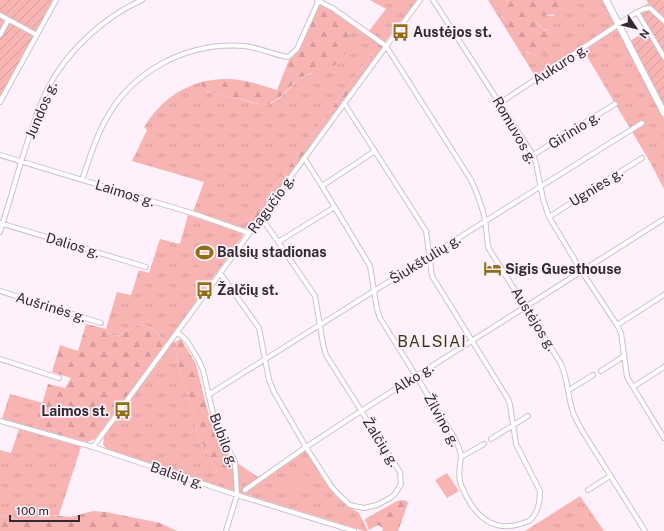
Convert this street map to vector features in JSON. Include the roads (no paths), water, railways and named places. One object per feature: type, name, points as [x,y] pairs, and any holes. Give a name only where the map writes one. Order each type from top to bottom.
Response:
[{"type":"main road","points":[[606,0],[664,112]]},
{"type":"street","points":[[0,102],[56,0]]},
{"type":"street","points":[[82,180],[99,133],[111,110],[128,89],[153,68],[171,58],[186,52],[220,46],[255,48],[288,57],[297,49],[318,0],[353,22],[386,46]]},
{"type":"street","name":"Ragučio g.","points":[[93,447],[420,0]]},
{"type":"street","name":"Romuvos g.","points":[[433,0],[533,156],[536,163],[545,207],[549,217],[582,272],[617,325],[621,333],[627,377],[664,438]]},
{"type":"street","name":"Jundos g.","points":[[0,232],[1,223],[22,162],[31,130],[44,96],[62,66],[73,52],[98,27],[139,1]]},
{"type":"street","points":[[664,21],[650,8],[637,12],[664,57]]},
{"type":"street","name":"Aukuro g.","points":[[500,103],[613,30],[637,12]]},
{"type":"street","points":[[0,15],[37,35]]},
{"type":"street","points":[[0,35],[8,20]]},
{"type":"street","name":"Austėjos g.","points":[[386,46],[471,180],[480,201],[485,221],[489,249],[560,362],[566,376],[571,407],[576,419],[645,531]]},
{"type":"street","name":"Žilvino g.","points":[[304,158],[370,266],[376,309],[380,318],[458,444],[461,457],[459,464],[460,482],[468,501],[484,521],[491,525],[505,528],[517,527],[525,523],[533,518],[537,511],[540,491],[518,450],[514,437],[508,399],[432,276],[428,257],[426,231],[344,103]]},
{"type":"street","name":"Girinio g.","points":[[533,156],[615,104]]},
{"type":"street","name":"Šiukštulių g.","points":[[208,395],[642,123]]},
{"type":"street","points":[[322,186],[375,151]]},
{"type":"street","name":"Laimos g.","points":[[0,155],[198,215],[249,233]]},
{"type":"street","name":"Ugnies g.","points":[[549,217],[642,158]]},
{"type":"street","points":[[278,242],[335,207]]},
{"type":"street","name":"Žalčių g.","points":[[220,273],[259,328],[264,359],[271,387],[331,486],[350,505],[364,508],[370,507],[390,498],[395,494],[401,484],[400,472],[326,354],[315,296],[262,217]]},
{"type":"street","name":"Alko g.","points":[[245,490],[306,446],[664,219]]},
{"type":"street","name":"Dalios g.","points":[[1,223],[146,267]]},
{"type":"street","name":"Aušrinės g.","points":[[0,291],[101,322]]},
{"type":"street","points":[[617,325],[664,294]]},
{"type":"street","name":"Bubilo g.","points":[[177,332],[187,341],[203,370],[215,422],[235,462],[237,495],[227,531]]},
{"type":"street","points":[[601,371],[624,356]]},
{"type":"street","points":[[0,359],[59,378]]},
{"type":"street","points":[[633,387],[664,367]]},
{"type":"street","points":[[569,390],[593,375]]},
{"type":"street","points":[[491,439],[528,416]]},
{"type":"street","name":"Balsių g.","points":[[0,421],[93,447],[237,495],[354,531]]},
{"type":"street","points":[[461,457],[484,444]]},
{"type":"street","points":[[588,490],[610,476]]},
{"type":"place","name":"Austėjos st.","points":[[400,32]]},
{"type":"place","name":"Balsių stadionas","points":[[204,252]]},
{"type":"place","name":"Sigis Guesthouse","points":[[492,269]]},
{"type":"place","name":"Žalčių st.","points":[[204,290]]},
{"type":"place","name":"Laimos st.","points":[[122,411]]},
{"type":"district","name":"BALSIAI","points":[[432,341]]}]
